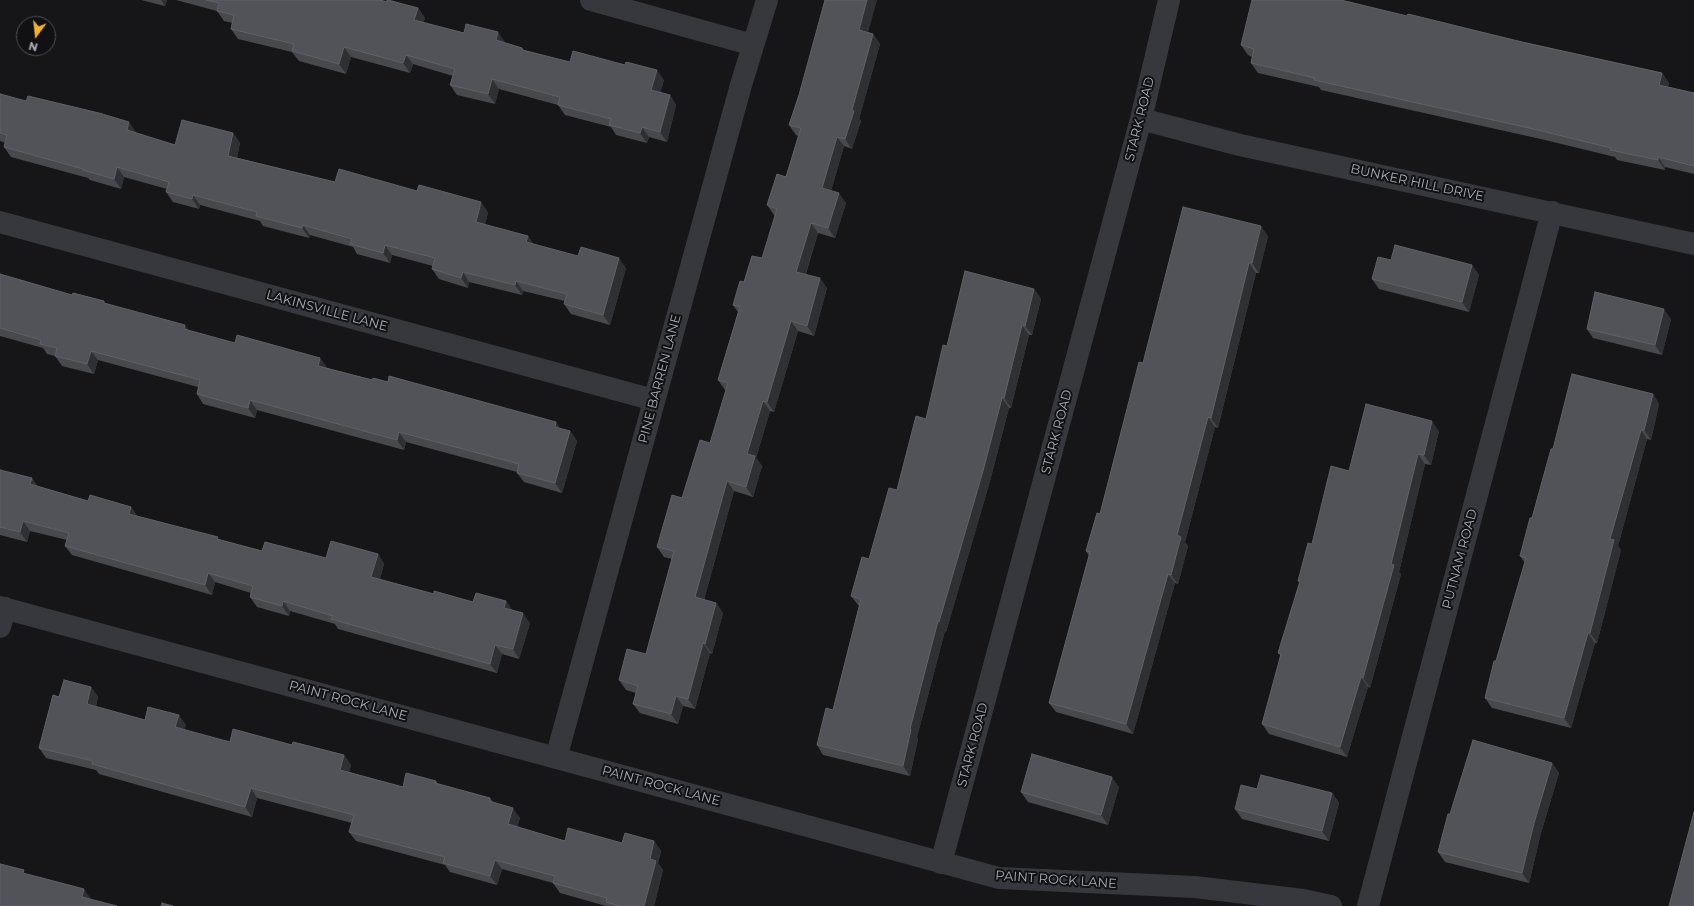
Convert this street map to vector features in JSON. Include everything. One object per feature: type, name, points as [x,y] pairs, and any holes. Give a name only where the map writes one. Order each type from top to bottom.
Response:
[{"type":"street","points":[[591,0],[753,45]]},
{"type":"street","name":"PINE BARREN LANE","points":[[556,758],[654,400],[753,45],[767,0]]},
{"type":"street","name":"STARK ROAD","points":[[941,863],[1141,119],[1169,0]]},
{"type":"street","name":"BUNKER HILL DRIVE","points":[[1141,119],[1240,145],[1694,244]]},
{"type":"street","name":"PUTNAM ROAD","points":[[1368,906],[1552,212]]},
{"type":"street","name":"LAKINSVILLE LANE","points":[[0,222],[654,400]]},
{"type":"street","name":"PAINT ROCK LANE","points":[[2,614],[730,804],[999,878],[1195,887],[1303,900],[1331,906]]},
{"type":"building","points":[[206,0],[380,0],[387,2],[388,0],[418,8],[414,20],[464,33],[466,24],[498,32],[496,40],[522,48],[522,50],[570,62],[573,51],[625,65],[626,62],[657,70],[651,90],[670,95],[660,132],[642,127],[640,133],[609,125],[611,119],[558,105],[560,97],[492,79],[488,94],[450,85],[455,69],[406,55],[403,63],[344,47],[339,64],[292,51],[294,44],[231,29],[234,15],[217,11],[219,3]]},
{"type":"building","points":[[825,0],[867,0],[859,30],[873,34],[852,110],[854,111],[845,139],[837,137],[822,188],[839,193],[828,228],[811,223],[796,272],[820,278],[807,326],[791,321],[767,402],[763,401],[747,454],[755,456],[746,487],[727,481],[695,597],[716,603],[705,644],[703,643],[688,699],[676,696],[671,714],[633,704],[638,686],[619,680],[627,649],[646,654],[674,551],[657,547],[672,495],[682,498],[700,440],[710,443],[728,383],[718,380],[740,307],[733,305],[740,281],[744,282],[752,256],[762,258],[777,209],[767,205],[777,174],[786,177],[801,128],[789,125],[799,95]]},
{"type":"building","points":[[1252,0],[1341,0],[1407,16],[1408,14],[1522,42],[1662,73],[1659,85],[1694,93],[1694,166],[1658,157],[1658,160],[1610,150],[1611,148],[1538,130],[1314,80],[1315,78],[1251,63],[1254,49],[1241,45]]},
{"type":"building","points":[[0,94],[26,101],[28,96],[99,113],[129,122],[127,130],[175,145],[182,120],[233,133],[228,156],[335,182],[339,169],[417,191],[419,185],[481,202],[476,222],[528,236],[526,242],[578,256],[581,247],[619,258],[603,315],[564,304],[567,294],[516,281],[515,285],[463,272],[461,278],[432,269],[435,258],[385,245],[383,253],[350,244],[352,239],[303,225],[302,228],[256,216],[257,212],[193,195],[192,199],[166,192],[169,182],[117,167],[114,179],[4,147],[7,135],[0,133]]},
{"type":"building","points":[[1183,207],[1261,226],[1252,263],[1249,263],[1211,418],[1208,417],[1177,535],[1181,537],[1171,575],[1168,574],[1126,724],[1049,703],[1090,552],[1086,551],[1097,513],[1100,514],[1139,362],[1143,363]]},
{"type":"building","points":[[1395,245],[1472,265],[1462,302],[1372,279],[1378,257],[1391,260]]},
{"type":"building","points":[[965,271],[1034,289],[1025,326],[1022,325],[1004,398],[1002,398],[983,471],[939,622],[938,621],[910,729],[903,766],[817,745],[826,708],[833,710],[861,599],[851,596],[862,557],[869,559],[889,488],[897,490],[916,416],[926,419],[943,345],[947,346]]},
{"type":"building","points":[[0,274],[72,295],[73,293],[104,301],[104,303],[185,325],[184,329],[235,343],[237,335],[320,358],[318,366],[372,380],[373,378],[388,382],[389,376],[556,422],[555,427],[570,431],[555,483],[517,473],[519,464],[399,432],[397,440],[250,400],[248,408],[197,394],[200,380],[91,351],[87,364],[55,356],[57,348],[40,344],[41,340],[0,328]]},
{"type":"building","points":[[1595,292],[1664,309],[1655,345],[1587,329]]},
{"type":"building","points":[[1572,374],[1653,394],[1644,430],[1641,430],[1610,539],[1614,540],[1590,633],[1588,633],[1564,718],[1485,698],[1494,661],[1496,661],[1526,558],[1520,556],[1551,449],[1553,449]]},
{"type":"building","points":[[1366,404],[1432,421],[1424,455],[1418,454],[1391,564],[1394,565],[1363,678],[1361,677],[1340,747],[1262,724],[1281,654],[1278,653],[1300,581],[1298,581],[1308,543],[1312,544],[1331,466],[1349,471]]},
{"type":"building","points":[[0,470],[32,478],[30,484],[88,501],[90,495],[131,507],[129,514],[218,537],[217,539],[262,551],[265,542],[326,558],[331,541],[378,554],[371,577],[434,594],[434,591],[473,602],[476,593],[506,601],[504,608],[523,613],[513,649],[495,645],[490,664],[331,619],[333,616],[283,601],[282,606],[250,597],[253,586],[208,573],[205,585],[65,546],[69,533],[23,521],[20,532],[0,527]]},
{"type":"building","points":[[64,680],[91,687],[87,704],[145,720],[148,707],[179,715],[175,727],[230,742],[233,729],[292,745],[293,742],[344,755],[340,770],[403,787],[406,773],[436,781],[435,783],[490,798],[489,801],[513,808],[508,824],[565,841],[568,828],[622,843],[625,833],[654,841],[650,859],[656,861],[644,906],[619,906],[606,902],[607,898],[553,883],[555,876],[495,860],[490,876],[443,863],[445,857],[349,832],[354,815],[251,788],[245,807],[92,764],[93,761],[39,748],[53,695],[59,697]]},
{"type":"building","points":[[1473,740],[1552,763],[1534,823],[1522,873],[1438,852],[1448,814],[1450,814]]},
{"type":"building","points":[[1032,754],[1112,777],[1101,815],[1021,792]]},
{"type":"building","points":[[1261,775],[1332,793],[1322,831],[1235,809],[1241,785],[1257,789]]},
{"type":"building","points":[[1694,812],[1694,906],[1669,906]]},
{"type":"building","points":[[0,864],[24,870],[23,873],[84,889],[82,897],[117,906],[0,906]]},
{"type":"building","points":[[162,903],[173,906],[161,906]]}]
